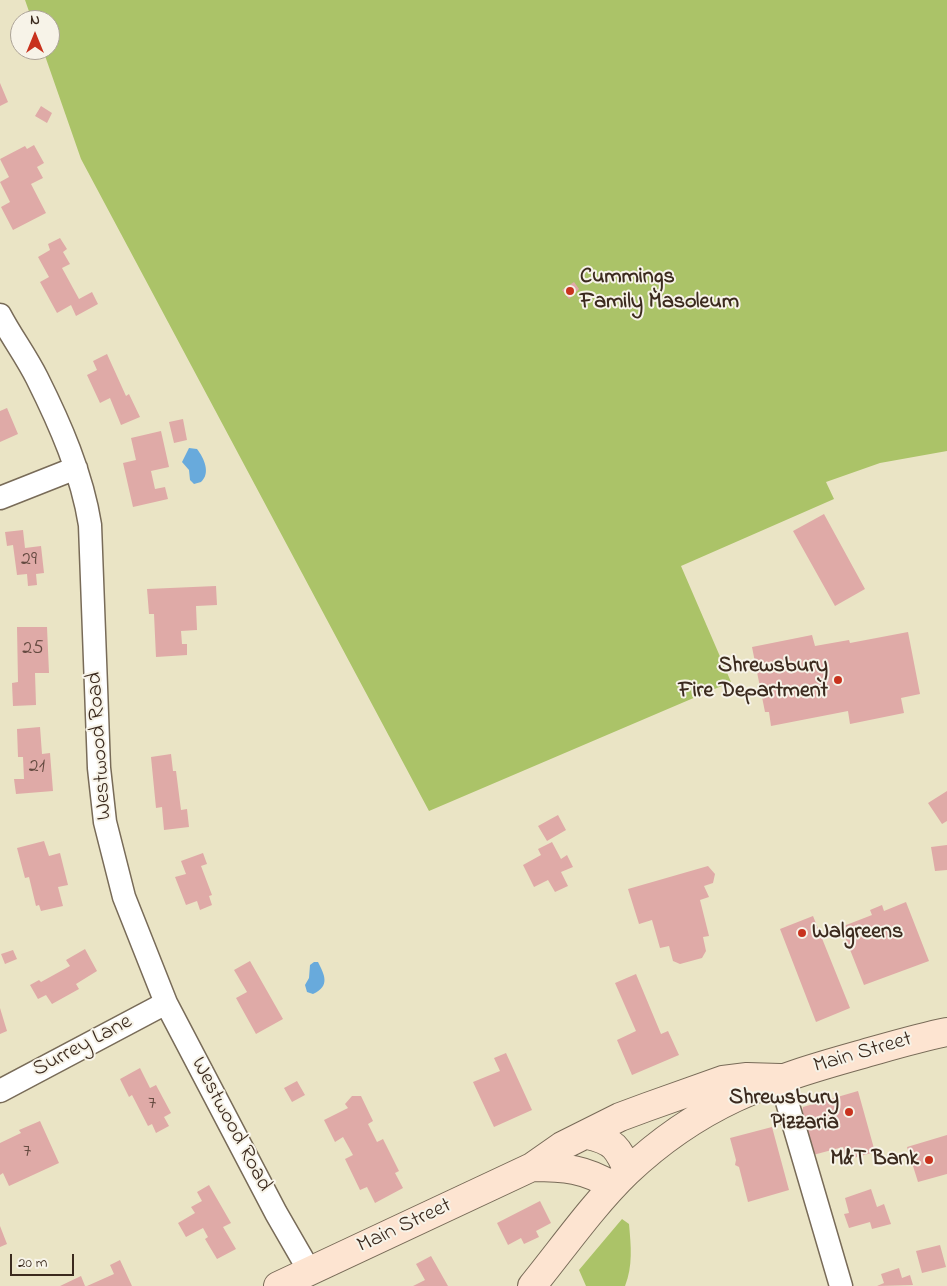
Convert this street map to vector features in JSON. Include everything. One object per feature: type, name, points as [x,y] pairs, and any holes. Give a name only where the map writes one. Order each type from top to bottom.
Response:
[{"type":"main road","name":"Main Street","points":[[532,1167],[564,1167],[621,1179],[697,1117],[738,1095],[780,1078],[947,1032]]},
{"type":"main road","name":"Main Street","points":[[278,1286],[532,1167],[562,1146],[588,1135],[620,1117],[723,1080],[780,1078]]},
{"type":"main road","points":[[532,1286],[621,1179],[618,1149],[604,1139],[588,1135]]},
{"type":"street","name":"Westwood Road","points":[[0,315],[36,377],[76,468],[87,503],[90,525],[99,768],[105,822],[124,897],[166,1003],[272,1205],[310,1272]]},
{"type":"street","points":[[0,498],[76,468]]},
{"type":"street","name":"Surrey Lane","points":[[0,1091],[166,1003]]},
{"type":"street","points":[[780,1078],[841,1286]]},
{"type":"green space","points":[[25,0],[947,0],[947,451],[880,463],[826,482],[834,499],[681,566],[731,682],[429,811],[81,159],[46,60],[60,60],[60,10],[28,10]]},
{"type":"green space","points":[[622,1219],[629,1224],[631,1248],[628,1278],[625,1286],[586,1286],[579,1270]]},
{"type":"water","points":[[189,448],[197,449],[206,470],[206,474],[201,482],[194,484],[190,480],[189,470],[182,462]]},
{"type":"water","points":[[318,962],[324,975],[324,984],[319,991],[313,994],[307,992],[305,985],[309,978],[310,965]]},
{"type":"building","points":[[0,83],[8,102],[0,106]]},
{"type":"building","points":[[41,106],[52,113],[47,123],[35,116]]},
{"type":"building","points":[[34,145],[44,163],[37,167],[43,178],[31,184],[46,213],[13,230],[1,207],[10,202],[0,182],[9,177],[0,159],[25,146],[27,149]]},
{"type":"building","points":[[60,238],[67,249],[63,252],[70,264],[62,268],[79,299],[92,292],[98,304],[76,316],[71,305],[57,313],[40,282],[49,277],[38,257],[50,250],[48,244]]},
{"type":"building","name":"Cummings Family Masoleum","points":[[574,282],[579,289],[569,299],[562,290]]},
{"type":"building","points":[[107,354],[126,396],[129,394],[140,417],[121,425],[110,398],[100,403],[87,375],[97,370],[93,361]]},
{"type":"building","points":[[7,408],[18,434],[0,442],[0,411]]},
{"type":"building","points":[[183,419],[187,440],[174,443],[169,422]]},
{"type":"building","points":[[161,431],[169,467],[151,471],[155,489],[165,487],[168,499],[133,507],[123,463],[136,460],[131,438]]},
{"type":"building","points":[[824,514],[865,589],[835,606],[793,531]]},
{"type":"building","points":[[23,530],[25,548],[41,546],[44,573],[36,574],[37,585],[28,586],[27,574],[17,575],[13,545],[7,546],[5,532]]},
{"type":"building","points":[[216,586],[217,605],[196,606],[197,630],[181,631],[182,644],[187,644],[187,655],[156,657],[154,614],[149,614],[147,589]]},
{"type":"building","points":[[17,627],[47,627],[49,673],[35,673],[36,705],[13,706],[12,683],[18,682]]},
{"type":"building","name":"Shrewsbury Fire Department","points":[[908,632],[920,694],[901,698],[904,713],[850,724],[848,711],[771,726],[769,712],[765,712],[752,647],[812,635],[815,646],[849,640],[850,643]]},
{"type":"building","points":[[40,727],[42,754],[50,753],[53,791],[16,794],[14,779],[24,779],[23,757],[18,757],[17,729]]},
{"type":"building","points":[[171,754],[173,771],[176,771],[181,810],[187,809],[189,827],[164,830],[162,807],[156,808],[151,757]]},
{"type":"building","points":[[947,791],[947,821],[942,824],[928,803]]},
{"type":"building","points":[[558,815],[566,830],[547,841],[538,826]]},
{"type":"building","points":[[44,841],[49,856],[60,853],[68,885],[58,887],[63,906],[41,911],[39,905],[36,906],[29,877],[25,878],[17,848]]},
{"type":"building","points":[[552,842],[561,859],[567,855],[573,867],[561,872],[568,886],[555,892],[548,880],[534,887],[523,865],[541,855],[538,849]]},
{"type":"building","points":[[947,845],[947,870],[935,871],[931,847]]},
{"type":"building","points":[[203,853],[207,864],[201,866],[212,895],[209,896],[212,905],[200,910],[197,901],[186,905],[175,877],[186,874],[181,861]]},
{"type":"building","points":[[708,866],[715,874],[713,883],[704,886],[709,897],[700,900],[709,936],[703,937],[706,951],[702,958],[680,964],[673,961],[669,946],[660,948],[652,920],[639,924],[628,889]]},
{"type":"building","points":[[906,902],[929,961],[864,985],[841,927],[872,915],[870,910],[882,905],[884,911]]},
{"type":"building","name":"Walgreens","points":[[813,916],[850,1008],[816,1022],[780,929]]},
{"type":"building","points":[[85,949],[97,971],[76,984],[79,989],[52,1004],[46,995],[38,999],[30,985],[39,980],[41,982],[70,966],[66,960]]},
{"type":"building","points":[[13,950],[17,959],[5,964],[1,954]]},
{"type":"building","points":[[250,961],[283,1019],[256,1034],[236,998],[247,992],[234,970]]},
{"type":"building","points":[[636,974],[661,1034],[668,1031],[679,1055],[632,1075],[617,1040],[636,1031],[615,983]]},
{"type":"building","points":[[0,1008],[7,1031],[0,1034]]},
{"type":"building","points":[[506,1053],[532,1110],[494,1127],[473,1082],[500,1071],[494,1058]]},
{"type":"building","points":[[140,1068],[150,1088],[156,1085],[171,1113],[164,1117],[169,1126],[156,1133],[152,1124],[148,1126],[132,1095],[129,1097],[120,1079]]},
{"type":"building","points":[[297,1081],[305,1095],[292,1102],[284,1088]]},
{"type":"building","points":[[858,1091],[875,1152],[846,1160],[843,1147],[813,1155],[802,1112],[803,1107]]},
{"type":"building","points":[[352,1096],[361,1096],[373,1121],[368,1124],[377,1142],[383,1139],[399,1171],[395,1173],[403,1188],[375,1203],[367,1187],[360,1190],[345,1159],[353,1155],[343,1137],[335,1142],[324,1120],[348,1108],[345,1104]]},
{"type":"building","points":[[40,1121],[59,1163],[9,1186],[3,1173],[0,1175],[0,1143],[21,1133],[19,1130]]},
{"type":"building","points":[[772,1127],[789,1190],[748,1202],[739,1167],[735,1165],[736,1160],[730,1138]]},
{"type":"building","name":"M&T Bank","points":[[947,1135],[947,1174],[918,1182],[907,1147]]},
{"type":"building","points":[[209,1185],[231,1223],[223,1227],[236,1249],[217,1259],[205,1239],[208,1237],[203,1228],[186,1237],[178,1223],[195,1213],[191,1207],[202,1201],[197,1192]]},
{"type":"building","points":[[871,1189],[877,1207],[884,1204],[891,1224],[872,1229],[870,1222],[849,1228],[844,1214],[849,1213],[845,1198]]},
{"type":"building","points":[[540,1201],[551,1223],[536,1231],[539,1237],[524,1244],[521,1238],[508,1245],[497,1223]]},
{"type":"building","points":[[0,1226],[7,1244],[0,1247]]},
{"type":"building","points":[[940,1245],[946,1267],[922,1273],[916,1251]]},
{"type":"building","points":[[431,1256],[448,1286],[413,1286],[425,1280],[416,1264]]},
{"type":"building","points":[[120,1260],[132,1286],[87,1286],[114,1274],[110,1265]]},
{"type":"building","points":[[899,1268],[902,1278],[910,1275],[913,1285],[877,1286],[884,1283],[881,1274]]},
{"type":"building","points":[[81,1276],[85,1286],[60,1286]]},
{"type":"place","name":"Cummings Family Masoleum","points":[[570,291]]},
{"type":"place","name":"Shrewsbury Fire Department","points":[[838,680]]},
{"type":"place","name":"Walgreens","points":[[802,933]]},
{"type":"place","name":"Shrewsbury Pizzaria","points":[[849,1112]]},
{"type":"place","name":"M&T Bank","points":[[929,1160]]}]
